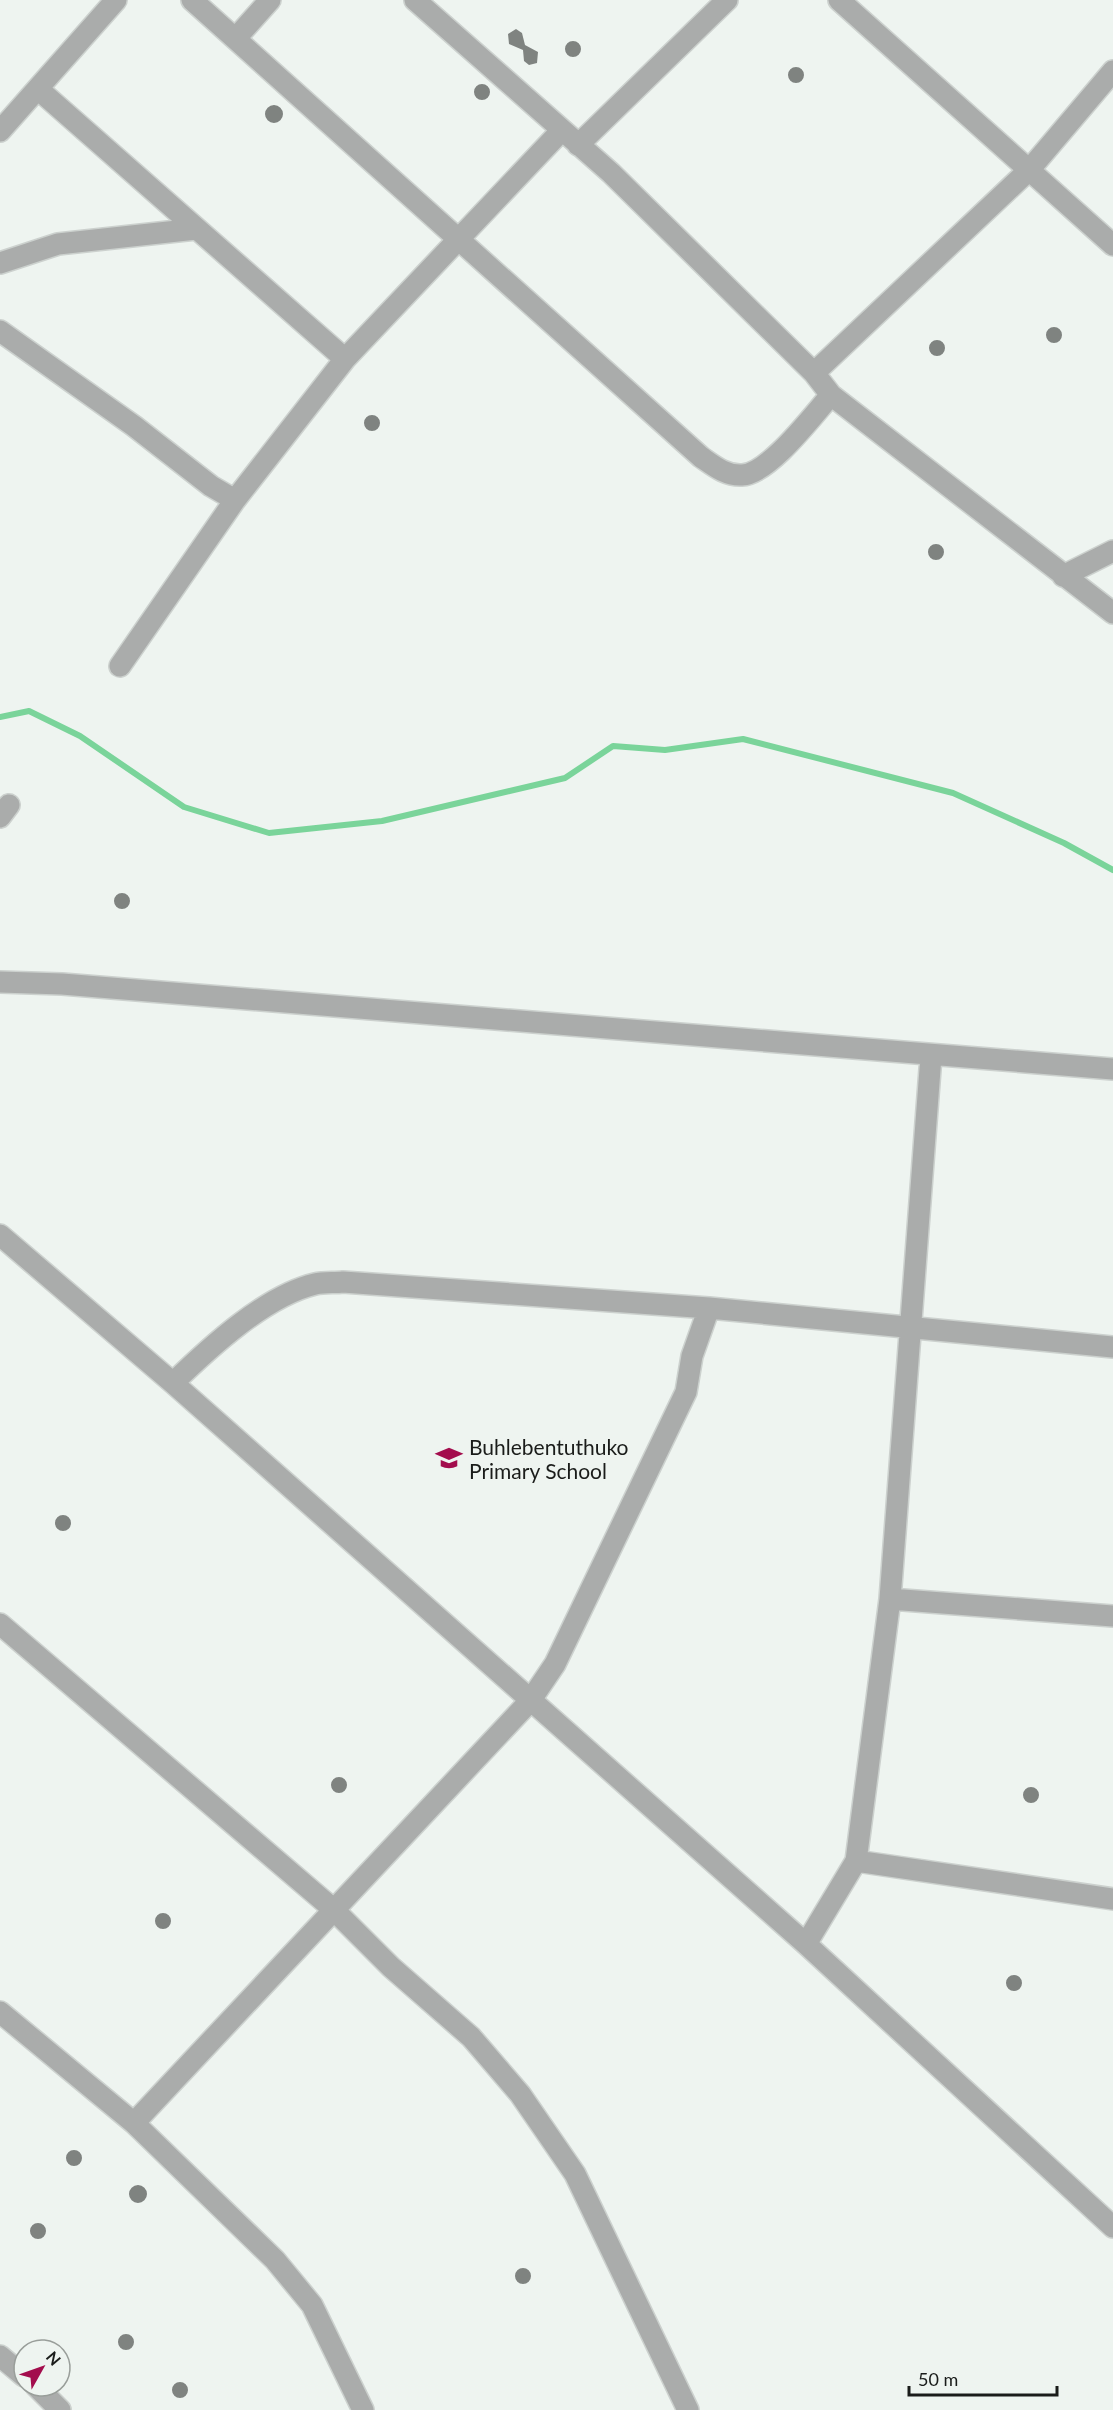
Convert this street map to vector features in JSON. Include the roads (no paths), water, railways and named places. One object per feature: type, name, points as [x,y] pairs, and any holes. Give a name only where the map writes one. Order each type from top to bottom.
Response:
[{"type":"street","points":[[0,130],[39,89],[116,0]]},
{"type":"street","points":[[192,0],[701,457],[725,473],[744,475],[758,470],[793,437],[831,395]]},
{"type":"street","points":[[236,38],[270,0]]},
{"type":"street","points":[[415,0],[634,195],[814,373],[831,395],[1113,613]]},
{"type":"street","points":[[578,145],[727,0]]},
{"type":"street","points":[[839,0],[1113,245]]},
{"type":"street","points":[[814,373],[1030,169],[1113,70]]},
{"type":"street","points":[[39,89],[291,312],[312,327],[345,359]]},
{"type":"street","points":[[120,666],[235,500],[345,359],[562,130]]},
{"type":"street","points":[[0,263],[58,244],[196,229]]},
{"type":"street","points":[[0,331],[134,426],[211,486],[235,500]]},
{"type":"street","points":[[1063,576],[1113,550]]},
{"type":"street","points":[[0,982],[72,984],[931,1056],[1113,1069]]},
{"type":"street","points":[[806,1944],[856,1861],[890,1599],[913,1327],[931,1056]]},
{"type":"street","points":[[0,1235],[173,1383],[806,1944],[1113,2227]]},
{"type":"street","points":[[173,1383],[197,1360],[262,1310],[286,1295],[315,1284],[343,1282],[710,1308],[1113,1347]]},
{"type":"street","points":[[134,2123],[530,1701],[555,1664],[682,1401],[692,1356],[710,1308]]},
{"type":"street","points":[[890,1599],[1113,1616]]},
{"type":"street","points":[[0,1624],[333,1909],[391,1967],[471,2037],[545,2127],[575,2175],[688,2410]]},
{"type":"street","points":[[856,1861],[1113,1899]]},
{"type":"street","points":[[0,2012],[134,2123],[297,2285],[312,2305],[363,2410]]},
{"type":"street","points":[[0,2356],[12,2366]]},
{"type":"street","points":[[48,2398],[60,2410]]},
{"type":"waterway","points":[[0,717],[29,711],[80,736],[184,807],[269,833],[382,821],[565,778],[613,746],[665,750],[743,739],[953,793],[1064,843],[1113,870]]},
{"type":"place","name":"Buhlebentuthuko Primary School","points":[[449,1458]]}]
